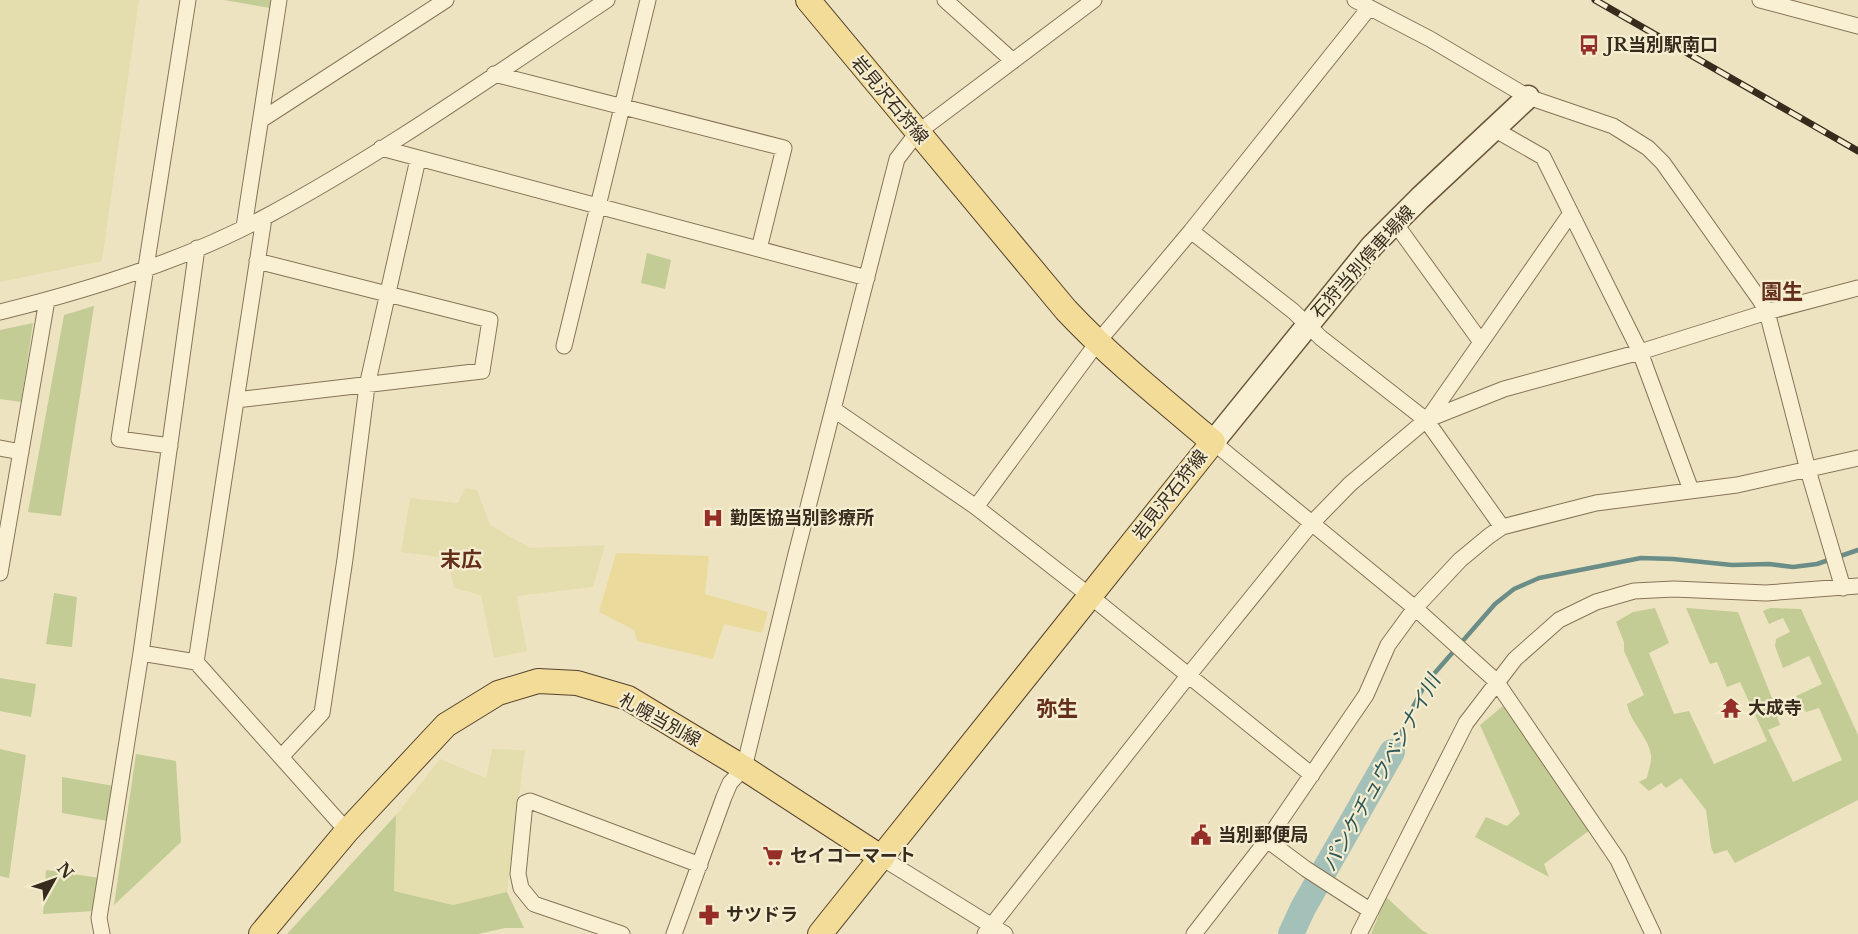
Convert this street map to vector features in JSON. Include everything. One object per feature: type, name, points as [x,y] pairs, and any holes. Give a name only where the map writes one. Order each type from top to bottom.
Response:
[{"type":"main road","name":"岩見沢石狩線","points":[[813,2],[917,133],[1052,295],[1097,344],[1213,442],[820,934]]},
{"type":"main road","name":"石狩当別停車場線","points":[[1213,442],[1372,246],[1528,97]]},
{"type":"main road","name":"札幌当別線","points":[[261,934],[347,831],[446,725],[498,693],[538,681],[577,683],[628,698],[744,768],[882,858]]},
{"type":"street","points":[[170,446],[119,439],[188,0]]},
{"type":"street","points":[[261,120],[447,0]]},
{"type":"street","points":[[0,312],[79,292],[144,269],[264,218],[381,148],[607,0]]},
{"type":"street","points":[[564,346],[648,0]]},
{"type":"street","points":[[945,0],[1013,61]]},
{"type":"street","points":[[674,934],[730,783],[744,768],[897,159],[917,133],[1094,0]]},
{"type":"street","points":[[1354,0],[1430,39],[1528,97],[1613,126],[1648,148],[1663,163],[1767,312],[1828,541],[1837,570],[1851,587]]},
{"type":"street","points":[[1760,0],[1858,26]]},
{"type":"street","points":[[244,227],[281,1]]},
{"type":"street","points":[[976,507],[1097,344],[1191,231],[1369,8]]},
{"type":"street","points":[[494,74],[784,148],[759,249]]},
{"type":"street","points":[[1494,129],[1543,157],[1640,352],[1691,490]]},
{"type":"street","points":[[381,148],[867,278]]},
{"type":"street","points":[[281,757],[322,713],[367,386],[418,159]]},
{"type":"street","points":[[988,930],[1311,524],[1350,484],[1426,420],[1571,213]]},
{"type":"street","points":[[196,662],[264,218]]},
{"type":"street","points":[[1395,223],[1481,342]]},
{"type":"street","points":[[1191,231],[1293,311],[1321,338],[1426,420],[1502,527]]},
{"type":"street","points":[[102,934],[99,918],[141,653],[197,248]]},
{"type":"street","points":[[236,400],[482,371],[490,320],[257,261]]},
{"type":"street","points":[[1426,420],[1504,389],[1640,352],[1767,312],[1858,288]]},
{"type":"street","points":[[0,573],[47,300]]},
{"type":"street","points":[[833,408],[976,507],[1312,775]]},
{"type":"street","points":[[1213,442],[1415,608],[1496,681],[1618,860],[1653,934]]},
{"type":"street","points":[[0,448],[21,452]]},
{"type":"street","points":[[1194,934],[1267,840],[1312,775],[1366,695],[1388,645],[1415,608],[1460,560],[1502,527],[1596,503],[1737,485],[1858,458]]},
{"type":"street","points":[[1359,934],[1466,723],[1515,659],[1559,621],[1596,602],[1656,589],[1766,593],[1851,587]]},
{"type":"street","points":[[141,653],[196,662],[347,831]]},
{"type":"street","points":[[622,934],[534,904],[521,888],[518,874],[525,803],[530,801],[700,865]]},
{"type":"street","points":[[1267,840],[1306,869],[1371,911]]},
{"type":"street","points":[[882,858],[988,930],[1005,934]]},
{"type":"shaded area","points":[[0,0],[139,0],[102,261],[0,282]]},
{"type":"shaded area","points":[[465,488],[477,490],[490,525],[530,548],[605,545],[593,587],[517,596],[527,651],[494,658],[481,595],[454,588],[447,558],[401,552],[410,498],[458,503]]},
{"type":"shaded area","points":[[492,749],[525,750],[507,892],[453,905],[394,891],[396,815],[440,759],[486,778]]},
{"type":"green space","points":[[224,0],[271,0],[270,8]]},
{"type":"green space","points":[[647,253],[671,260],[665,289],[641,283]]},
{"type":"green space","points":[[94,306],[61,516],[28,512],[64,315]]},
{"type":"green space","points":[[33,323],[21,402],[0,399],[0,330]]},
{"type":"green space","points":[[54,593],[77,597],[72,647],[46,644]]},
{"type":"green space","points":[[1655,608],[1669,643],[1649,653],[1674,714],[1689,711],[1714,764],[1767,741],[1740,682],[1727,687],[1717,662],[1710,664],[1686,608],[1738,612],[1779,716],[1777,717],[1780,725],[1768,730],[1793,782],[1842,760],[1819,708],[1806,712],[1796,696],[1822,684],[1809,656],[1783,668],[1775,646],[1776,639],[1790,632],[1783,618],[1769,624],[1763,611],[1770,608],[1801,609],[1858,735],[1858,800],[1735,863],[1727,850],[1714,854],[1706,810],[1681,778],[1666,788],[1661,783],[1649,791],[1639,782],[1647,778],[1651,755],[1627,704],[1644,695],[1624,651],[1624,642],[1616,622],[1633,612]]},
{"type":"green space","points":[[0,678],[36,684],[31,717],[0,711]]},
{"type":"green space","points":[[1503,706],[1590,830],[1544,864],[1549,877],[1475,837],[1486,817],[1507,826],[1520,814],[1480,725]]},
{"type":"green space","points":[[0,749],[26,755],[9,878],[0,876]]},
{"type":"green space","points":[[136,754],[176,761],[181,842],[114,905]]},
{"type":"green space","points":[[62,777],[114,786],[108,821],[62,813]]},
{"type":"green space","points":[[396,815],[394,891],[453,905],[507,892],[524,928],[505,928],[478,934],[287,934]]},
{"type":"green space","points":[[46,870],[100,878],[95,911],[43,914]]},
{"type":"green space","points":[[1386,897],[1423,931],[1429,934],[1371,934]]},
{"type":"sand","points":[[616,553],[709,556],[705,594],[768,612],[762,633],[724,624],[713,659],[637,641],[634,630],[599,612]]},
{"type":"waterway","name":"パンケチュウベシナイ川","points":[[1392,752],[1426,683],[1495,604],[1514,589],[1539,578],[1641,558],[1793,567],[1817,564],[1858,550]]},
{"type":"waterway","name":"パンケチュウベシナイ川","points":[[1291,934],[1303,908],[1392,752]]},
{"type":"railway","points":[[1595,0],[1858,151]]},
{"type":"place","name":"JR当別駅南口","points":[[1589,45]]},
{"type":"place","name":"勤医協当別診療所","points":[[713,518]]},
{"type":"place","name":"大成寺","points":[[1731,708]]},
{"type":"place","name":"当別郵便局","points":[[1201,835]]},
{"type":"place","name":"セイコーマート","points":[[773,856]]},
{"type":"place","name":"サツドラ","points":[[709,915]]},
{"type":"district","name":"園生","points":[[1782,292]]},
{"type":"district","name":"末広","points":[[461,560]]},
{"type":"district","name":"弥生","points":[[1057,709]]}]
